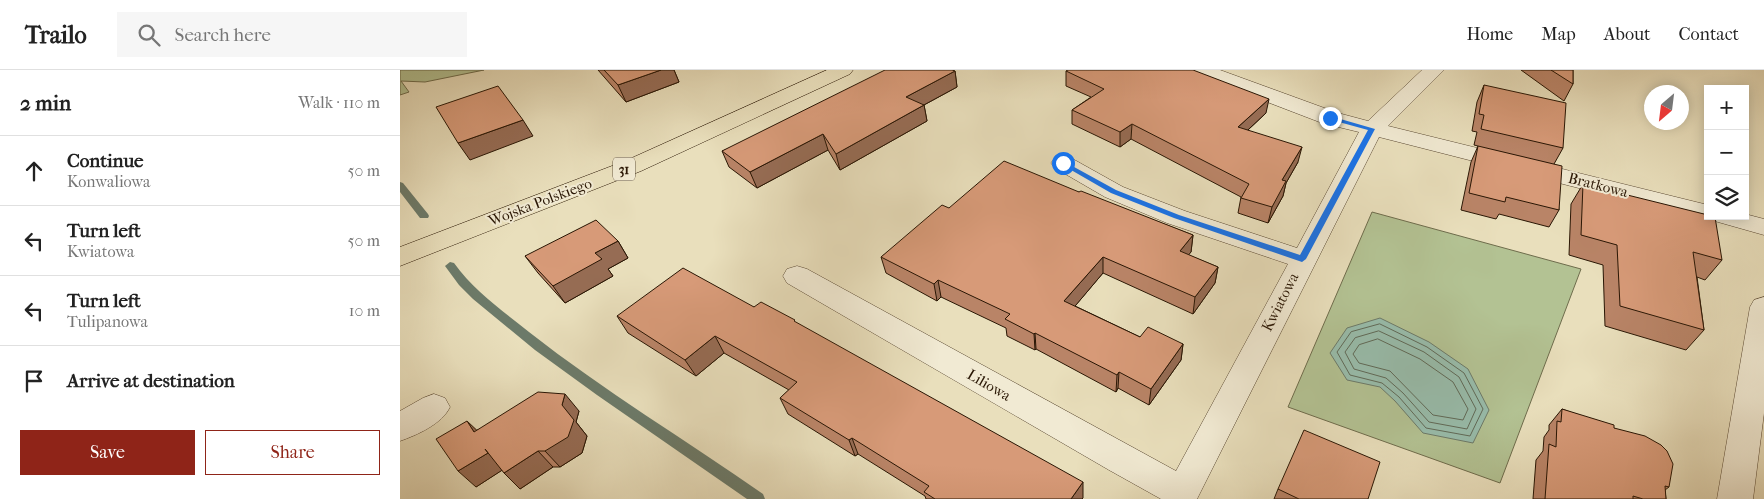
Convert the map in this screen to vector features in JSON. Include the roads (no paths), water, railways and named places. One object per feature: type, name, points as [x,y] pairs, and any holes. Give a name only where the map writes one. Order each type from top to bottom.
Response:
[{"type":"main road","name":"Wojska Polskiego","points":[[400,257],[633,166],[843,70]]},
{"type":"street","name":"Bratkowa","points":[[1201,70],[1330,118],[1704,212]]},
{"type":"street","name":"Kwiatowa","points":[[1180,496],[1302,259],[1372,129],[1434,70]]},
{"type":"street","points":[[1063,163],[1114,192],[1176,216],[1302,259]]},
{"type":"street","points":[[1737,220],[1764,227]]},
{"type":"street","name":"Liliowa","points":[[797,276],[1122,460],[1180,496]]},
{"type":"street","points":[[1735,499],[1764,307]]},
{"type":"street","points":[[400,427],[434,407]]},
{"type":"water","points":[[1380,318],[1429,342],[1468,369],[1489,410],[1473,443],[1423,433],[1380,387],[1347,380],[1330,353],[1347,328]]},
{"type":"waterway","points":[[400,185],[424,216]]},
{"type":"waterway","points":[[450,266],[477,296],[540,347],[758,499]]}]
